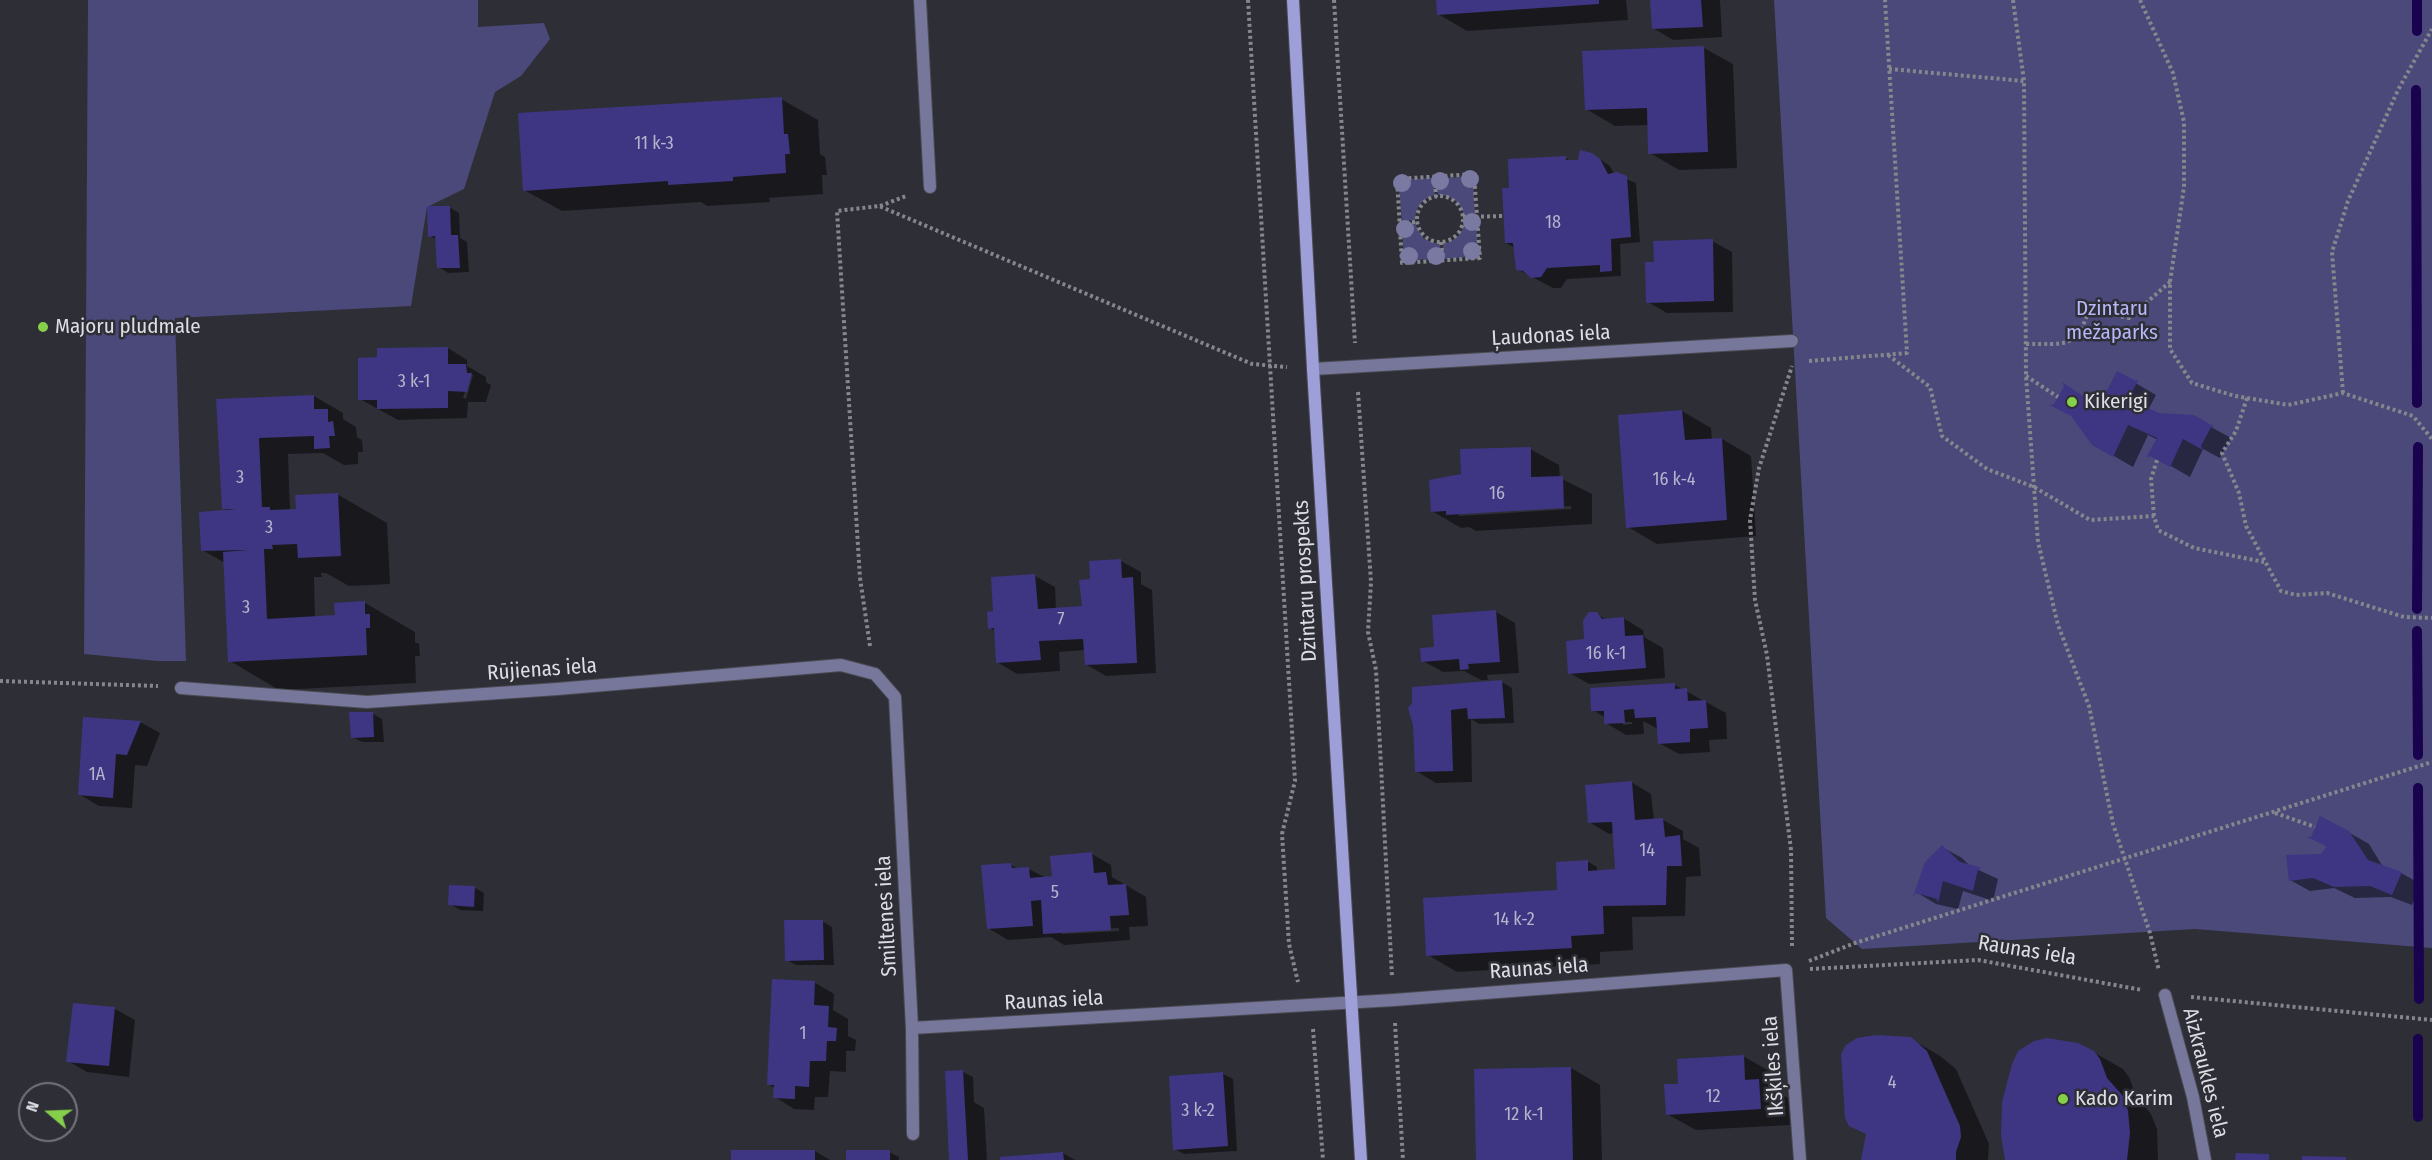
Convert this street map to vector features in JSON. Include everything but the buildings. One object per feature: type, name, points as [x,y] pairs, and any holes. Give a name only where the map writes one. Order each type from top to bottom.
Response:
[{"type":"street","points":[[920,0],[930,187]]},
{"type":"street","name":"Dzintaru prospekts","points":[[1293,0],[1361,1160]]},
{"type":"street","name":"Ļaudonas iela","points":[[1313,369],[1792,341]]},
{"type":"street","name":"Rūjienas iela","points":[[181,688],[367,702],[557,689],[841,665],[875,674]]},
{"type":"street","name":"Smiltenes iela","points":[[875,674],[895,697],[912,1028],[913,1134]]},
{"type":"street","name":"Raunas iela","points":[[912,1028],[1350,1003],[1786,970]]},
{"type":"street","name":"Ikšķiles iela","points":[[1786,970],[1800,1160]]},
{"type":"street","name":"Aizkraukles iela","points":[[2165,995],[2193,1097],[2205,1160]]},
{"type":"path","points":[[1248,0],[1296,781],[1282,834],[1289,944],[1304,1006],[1314,1031],[1323,1160]]},
{"type":"path","points":[[1334,0],[1371,582],[1368,632],[1376,670],[1384,861],[1403,1160]]},
{"type":"path","points":[[1805,361],[1907,353],[1885,0]]},
{"type":"path","points":[[2013,0],[2024,81],[2026,376],[2038,542],[2058,625],[2088,706],[2113,824],[2150,933],[2165,995]]},
{"type":"path","points":[[2140,0],[2173,73],[2184,122],[2184,187],[2170,282],[2170,349],[2193,383],[2247,398],[2288,405],[2343,393],[2413,416],[2432,439]]},
{"type":"path","points":[[2343,393],[2332,252],[2348,201],[2398,90],[2432,28]]},
{"type":"path","points":[[1889,69],[2024,81]]},
{"type":"path","points":[[1474,174],[1480,258],[1402,263],[1397,179],[1435,177],[1474,174]]},
{"type":"path","points":[[1435,177],[1436,197]]},
{"type":"path","points":[[1436,197],[1448,198],[1455,202],[1463,217],[1461,229],[1456,236],[1441,242],[1429,240],[1423,236],[1417,222],[1420,207],[1425,201],[1436,197]]},
{"type":"path","points":[[875,674],[860,578],[837,211],[879,206],[1252,364],[1313,369]]},
{"type":"path","points":[[1463,217],[1503,216]]},
{"type":"path","points":[[1400,223],[1417,222]]},
{"type":"path","points":[[1441,242],[1443,260]]},
{"type":"path","points":[[2026,344],[2068,343],[2082,332],[2089,310],[2129,318],[2170,282]]},
{"type":"path","points":[[1887,354],[1930,387],[1942,436],[1987,469],[2034,487],[2090,520],[2154,516]]},
{"type":"path","points":[[1786,970],[1792,948],[1791,850],[1767,655],[1755,600],[1750,520],[1759,468],[1794,362]]},
{"type":"path","points":[[2026,376],[2058,397]]},
{"type":"path","points":[[2247,398],[2235,430],[2222,453],[2239,493],[2246,526],[2281,591],[2296,595],[2327,593],[2404,617],[2432,618]]},
{"type":"path","points":[[2157,460],[2151,479],[2154,516],[2158,530],[2194,548],[2264,562]]},
{"type":"path","points":[[0,681],[151,686]]},
{"type":"path","points":[[1786,970],[1855,943],[2432,762]]},
{"type":"path","points":[[2274,813],[2315,827]]},
{"type":"path","name":"Raunas iela","points":[[1786,970],[1978,960],[2165,995],[2432,1020]]},
{"type":"green space","points":[[88,0],[478,0],[478,27],[544,23],[550,39],[521,76],[495,92],[464,189],[427,207],[411,306],[175,318],[186,661],[157,661],[84,654]]},
{"type":"green space","name":"Dzintaru mežaparks","points":[[1774,0],[2432,0],[2432,948],[2195,929],[1862,949],[1826,918]]},
{"type":"green space","points":[[1473,176],[1475,215],[1464,216],[1455,200],[1438,195],[1436,179]]},
{"type":"green space","points":[[1433,178],[1435,195],[1420,204],[1415,220],[1402,221],[1398,180]]},
{"type":"green space","points":[[1464,218],[1476,218],[1478,256],[1444,259],[1443,244],[1459,235],[1463,228]]},
{"type":"green space","points":[[1415,224],[1424,239],[1440,245],[1441,259],[1404,260],[1402,225]]},
{"type":"waterway","points":[[2417,0],[2417,31]]},
{"type":"waterway","points":[[2416,90],[2417,403]]},
{"type":"waterway","points":[[2417,609],[2418,447]]},
{"type":"waterway","points":[[2417,631],[2418,755]]},
{"type":"waterway","points":[[2418,788],[2419,999]]},
{"type":"waterway","points":[[2418,1039],[2418,1117]]},
{"type":"place","name":"Majoru pludmale","points":[[43,327]]},
{"type":"place","name":"Kikerigi","points":[[2072,402]]},
{"type":"place","name":"Kado Karim","points":[[2063,1099]]}]
